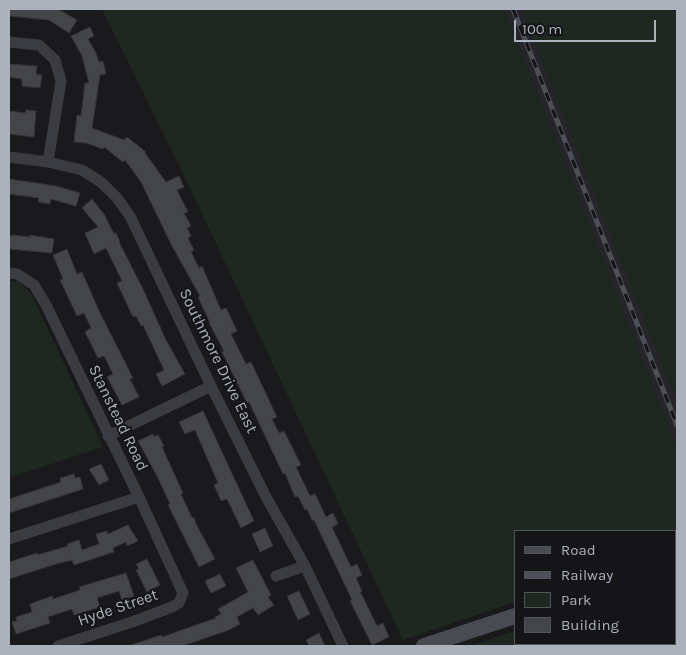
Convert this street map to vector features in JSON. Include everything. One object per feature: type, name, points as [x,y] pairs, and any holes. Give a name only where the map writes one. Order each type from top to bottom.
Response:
[{"type":"street","points":[[9,42],[39,45],[55,60],[60,81],[48,162]]},
{"type":"street","name":"Southmore Drive East","points":[[9,157],[48,162],[82,170],[101,182],[117,198],[130,216],[211,386],[266,497],[305,566],[343,646]]},
{"type":"street","name":"Stanstead Road","points":[[9,273],[17,274],[34,285],[46,305],[139,497],[183,593]]},
{"type":"street","points":[[108,436],[211,386]]},
{"type":"street","points":[[9,539],[139,497]]},
{"type":"street","points":[[276,576],[305,566]]},
{"type":"street","name":"Hyde Street","points":[[58,646],[172,607],[179,603],[183,593]]},
{"type":"street","points":[[424,646],[514,616]]},
{"type":"shaded area","points":[[504,9],[522,9],[677,402],[677,447]]},
{"type":"green space","points":[[102,9],[504,9],[677,447],[677,548],[676,530],[514,530],[514,602],[403,640],[189,186]]},
{"type":"green space","points":[[522,9],[677,9],[677,402],[641,313]]},
{"type":"green space","points":[[9,281],[19,282],[32,295],[103,447],[9,478]]},
{"type":"green space","points":[[676,580],[677,646],[471,646],[514,631],[514,645],[676,645]]},
{"type":"building","points":[[9,9],[58,9],[77,20],[69,33],[49,20],[9,16]]},
{"type":"building","points":[[90,27],[94,36],[88,39],[99,62],[103,61],[106,74],[100,75],[92,128],[124,140],[127,137],[146,152],[166,182],[179,176],[184,187],[177,190],[188,212],[184,213],[191,226],[187,228],[191,236],[188,238],[194,250],[191,252],[199,268],[202,266],[221,310],[226,308],[237,331],[231,334],[246,364],[251,362],[277,417],[272,419],[279,433],[284,431],[301,465],[296,467],[310,496],[315,494],[326,517],[333,513],[338,524],[332,527],[351,567],[357,564],[362,575],[356,578],[362,591],[360,592],[377,626],[383,623],[389,637],[372,645],[314,520],[312,520],[307,509],[305,510],[298,496],[295,497],[285,473],[283,474],[249,402],[247,403],[222,352],[224,351],[198,297],[200,296],[172,246],[141,182],[125,160],[123,162],[104,147],[103,149],[86,143],[74,142],[77,115],[81,116],[85,83],[89,83],[82,56],[71,36]]},
{"type":"building","points":[[9,64],[37,66],[36,74],[42,75],[40,88],[22,86],[22,79],[9,77]]},
{"type":"building","points":[[26,110],[36,111],[34,137],[9,134],[9,111],[25,113]]},
{"type":"building","points":[[9,179],[56,186],[80,193],[76,206],[51,199],[50,204],[38,202],[39,198],[9,194]]},
{"type":"building","points":[[92,199],[104,214],[114,234],[116,233],[165,338],[185,374],[162,386],[156,374],[164,370],[143,325],[141,326],[136,316],[133,317],[117,283],[122,281],[106,248],[94,254],[85,233],[98,227],[82,208]]},
{"type":"building","points":[[30,235],[54,239],[52,253],[9,249],[9,236],[30,237]]},
{"type":"building","points":[[67,249],[77,274],[82,272],[101,315],[133,378],[130,379],[139,397],[122,405],[107,377],[113,374],[104,356],[98,358],[85,332],[91,328],[84,313],[77,316],[60,280],[63,279],[53,255]]},
{"type":"building","points":[[203,411],[254,521],[241,528],[227,499],[221,501],[214,485],[218,483],[195,430],[185,434],[179,422]]},
{"type":"building","points":[[153,434],[154,437],[158,435],[164,446],[162,447],[183,493],[181,494],[215,559],[199,567],[168,505],[170,504],[157,476],[138,441]]},
{"type":"building","points":[[101,464],[109,480],[99,485],[89,469]]},
{"type":"building","points":[[74,474],[75,478],[80,477],[83,489],[9,513],[9,499],[61,482],[60,478]]},
{"type":"building","points":[[128,525],[138,541],[127,546],[126,542],[113,548],[114,552],[74,565],[72,560],[9,579],[9,562],[68,546],[67,544],[79,540],[82,550],[99,544],[96,534],[107,531],[108,534]]},
{"type":"building","points":[[265,528],[273,546],[260,552],[252,534]]},
{"type":"building","points":[[147,559],[160,585],[147,592],[136,570],[139,569],[136,564]]},
{"type":"building","points":[[253,560],[271,595],[268,597],[274,605],[258,615],[253,608],[237,617],[240,624],[229,630],[182,646],[131,646],[216,618],[221,614],[218,609],[248,592],[236,568]]},
{"type":"building","points":[[126,573],[134,596],[122,600],[119,591],[97,598],[100,607],[74,615],[72,609],[48,617],[50,623],[16,634],[12,622],[17,621],[16,617],[32,612],[30,604],[52,596],[53,599],[80,590],[79,587]]},
{"type":"building","points":[[220,574],[226,586],[211,593],[205,581]]},
{"type":"building","points":[[299,591],[310,614],[298,620],[287,596]]},
{"type":"building","points":[[319,633],[325,646],[309,646],[306,640]]},
{"type":"railway","points":[[513,9],[677,425]]}]
